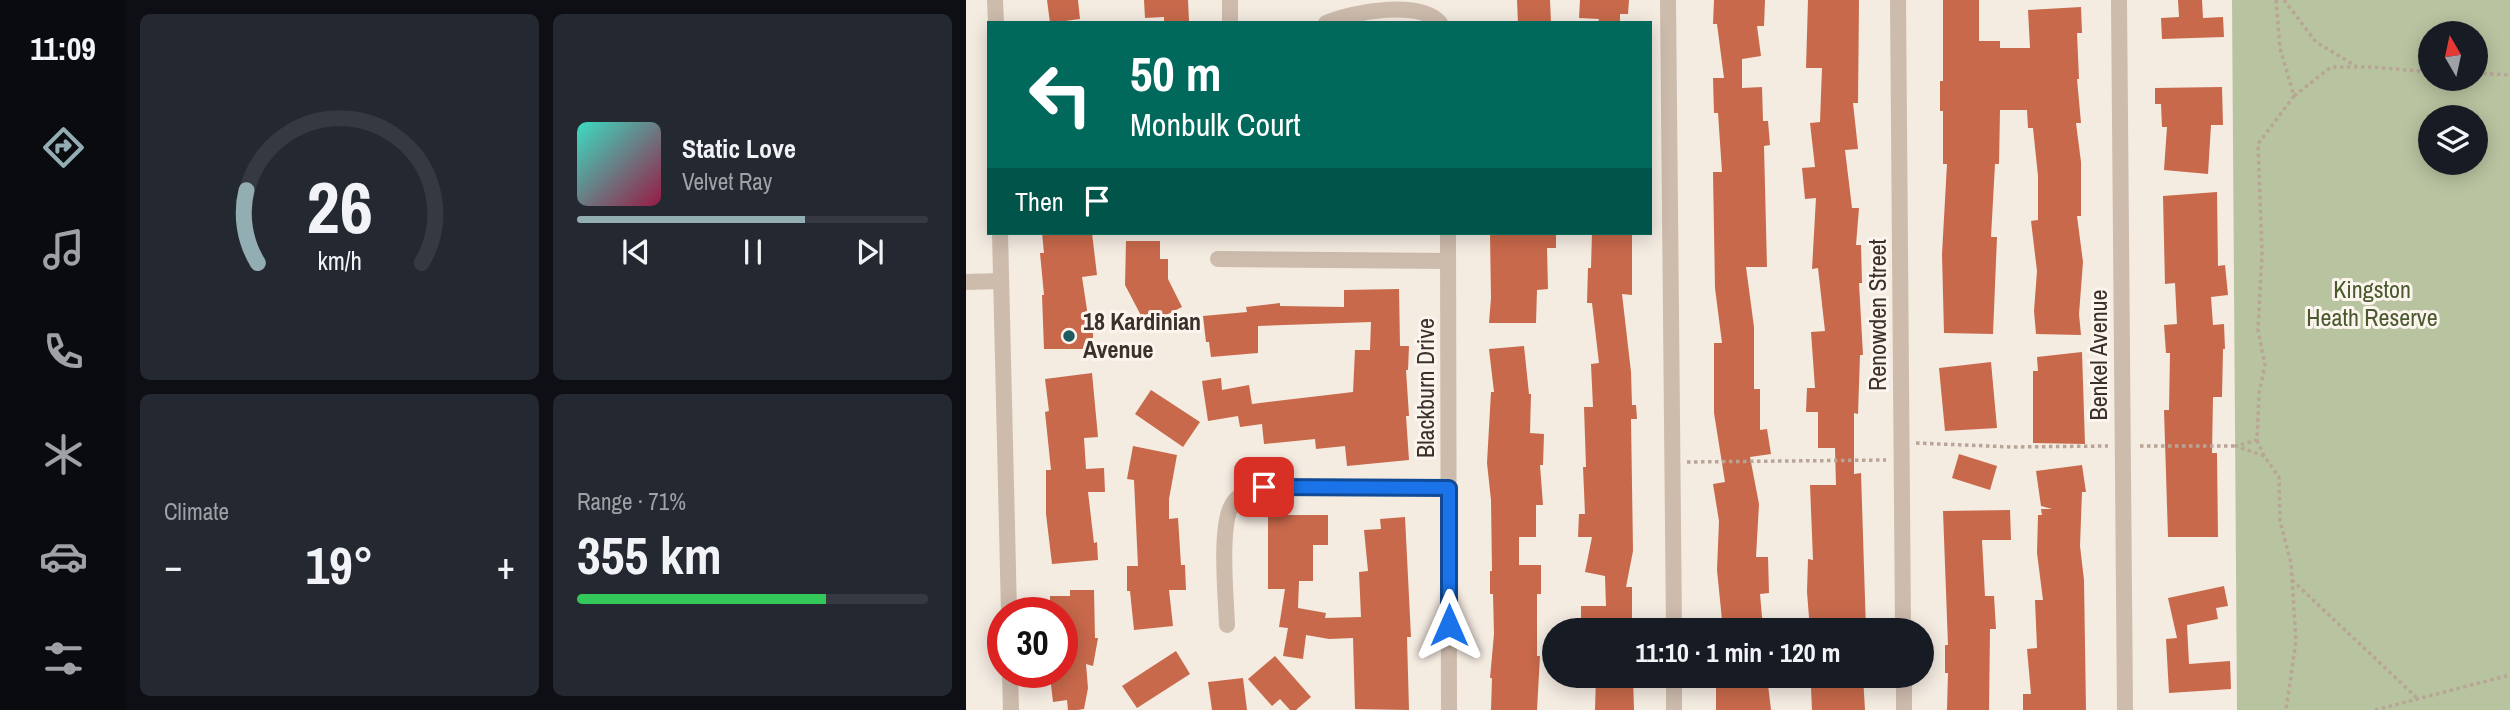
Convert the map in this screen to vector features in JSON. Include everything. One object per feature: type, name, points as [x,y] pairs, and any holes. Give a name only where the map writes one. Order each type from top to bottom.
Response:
[{"type":"street","points":[[995,0],[996,21]]},
{"type":"street","points":[[1230,0],[1230,21]]},
{"type":"street","points":[[1668,0],[1674,618]]},
{"type":"street","name":"Renowden Street","points":[[1898,0],[1903,618]]},
{"type":"street","name":"Benkel Avenue","points":[[2119,0],[2125,710]]},
{"type":"street","points":[[1332,21],[1391,6],[1420,8],[1439,21]]},
{"type":"street","points":[[1000,235],[1009,597]]},
{"type":"street","name":"Blackburn Drive","points":[[1448,235],[1449,710]]},
{"type":"street","points":[[1218,260],[1448,261]]},
{"type":"street","points":[[966,282],[1001,281]]},
{"type":"street","points":[[1227,625],[1226,526],[1231,507],[1242,494],[1264,487],[1449,488]]},
{"type":"street","points":[[1010,688],[1011,710]]},
{"type":"street","points":[[1674,688],[1674,710]]},
{"type":"street","points":[[1904,688],[1904,710]]},
{"type":"path","points":[[2276,0],[2280,48],[2294,96]]},
{"type":"path","points":[[2284,0],[2316,42],[2358,66]]},
{"type":"path","points":[[2286,710],[2296,641],[2291,563],[2280,522],[2279,477],[2264,456],[2257,440],[2259,393],[2264,365],[2258,330],[2262,253],[2258,144],[2294,96],[2331,67],[2358,66],[2418,71]]},
{"type":"path","points":[[2488,74],[2510,75]]},
{"type":"path","points":[[1902,442],[2012,447],[2236,446],[2257,440]]},
{"type":"path","points":[[2236,446],[2264,456]]},
{"type":"path","points":[[1672,462],[1902,460]]},
{"type":"path","points":[[2292,580],[2417,698]]},
{"type":"path","points":[[2375,710],[2510,675]]},
{"type":"green space","name":"Kingston Heath Reserve","points":[[2232,0],[2510,0],[2510,710],[2237,710]]},
{"type":"building","points":[[1047,0],[1078,0],[1080,19],[1050,21]]},
{"type":"building","points":[[1144,0],[1188,0],[1189,21],[1164,21],[1164,17],[1145,18]]},
{"type":"building","points":[[1517,0],[1550,0],[1551,21],[1518,21]]},
{"type":"building","points":[[1580,0],[1629,0],[1628,14],[1620,14],[1620,21],[1579,18]]},
{"type":"building","points":[[1714,0],[1765,0],[1764,26],[1757,26],[1761,56],[1742,59],[1742,88],[1762,87],[1763,121],[1768,121],[1770,145],[1764,146],[1767,267],[1746,267],[1754,327],[1754,389],[1760,389],[1760,430],[1767,429],[1771,454],[1750,457],[1759,504],[1756,557],[1768,557],[1769,593],[1760,594],[1762,618],[1722,618],[1717,570],[1719,521],[1713,484],[1725,482],[1714,413],[1714,343],[1722,343],[1715,288],[1713,172],[1722,172],[1718,113],[1714,113],[1713,78],[1724,78],[1717,24],[1713,24]]},
{"type":"building","points":[[1808,0],[1859,0],[1858,103],[1853,103],[1858,149],[1845,150],[1852,208],[1859,208],[1856,245],[1861,245],[1862,283],[1859,283],[1863,355],[1860,355],[1858,414],[1854,413],[1854,474],[1861,473],[1866,618],[1809,618],[1808,559],[1813,560],[1810,485],[1836,485],[1835,448],[1818,448],[1818,412],[1806,412],[1807,388],[1815,388],[1811,332],[1825,331],[1818,268],[1812,269],[1816,198],[1805,199],[1802,168],[1815,167],[1810,123],[1820,122],[1822,68],[1806,68]]},
{"type":"building","points":[[1943,0],[1979,0],[1979,41],[2000,41],[2000,48],[2030,48],[2028,10],[2081,7],[2082,33],[2077,33],[2077,79],[2081,123],[2076,123],[2081,162],[2081,216],[2077,216],[2083,262],[2079,314],[2081,335],[2036,334],[2034,311],[2037,271],[2031,221],[2038,220],[2038,176],[2033,128],[2028,128],[2027,110],[2000,110],[1999,164],[1995,164],[1991,237],[1997,237],[1993,334],[1944,333],[1942,254],[1947,164],[1943,164],[1943,111],[1940,111],[1940,81],[1943,81]]},
{"type":"building","points":[[2178,0],[2202,0],[2203,18],[2223,17],[2224,37],[2162,39],[2161,18],[2179,17]]},
{"type":"building","points":[[2222,87],[2223,125],[2211,125],[2208,174],[2164,170],[2167,127],[2162,127],[2161,104],[2155,104],[2155,88]]},
{"type":"building","points":[[2217,192],[2218,266],[2225,265],[2228,295],[2211,297],[2213,325],[2224,324],[2225,349],[2222,397],[2213,397],[2212,453],[2217,453],[2218,537],[2168,537],[2164,410],[2169,410],[2170,353],[2166,353],[2164,325],[2177,324],[2175,283],[2165,284],[2163,196]]},
{"type":"building","points":[[1042,235],[1092,235],[1097,275],[1082,277],[1089,323],[1093,324],[1093,349],[1044,349],[1044,295],[1040,253],[1044,253]]},
{"type":"building","points":[[1490,235],[1556,235],[1556,248],[1547,248],[1548,289],[1537,290],[1536,323],[1489,323]]},
{"type":"building","points":[[1592,235],[1632,235],[1632,295],[1622,294],[1632,405],[1636,405],[1637,419],[1631,419],[1633,551],[1626,587],[1632,587],[1632,618],[1581,618],[1581,606],[1606,606],[1605,576],[1585,572],[1592,537],[1578,537],[1579,514],[1585,514],[1584,407],[1593,407],[1591,364],[1599,363],[1592,303],[1587,303],[1588,268],[1591,268]]},
{"type":"building","points":[[1126,241],[1160,241],[1160,259],[1168,259],[1168,279],[1182,307],[1146,325],[1125,285]]},
{"type":"building","points":[[1399,289],[1400,346],[1409,346],[1406,370],[1409,416],[1406,416],[1409,460],[1347,466],[1345,446],[1316,449],[1315,439],[1264,444],[1262,424],[1240,427],[1238,416],[1208,421],[1202,381],[1221,378],[1222,390],[1249,385],[1252,404],[1353,392],[1355,350],[1370,350],[1371,322],[1258,326],[1258,353],[1211,357],[1203,316],[1247,312],[1246,307],[1280,303],[1280,306],[1344,307],[1344,290]]},
{"type":"building","points":[[1524,346],[1531,394],[1530,433],[1544,434],[1543,465],[1540,465],[1543,505],[1536,505],[1536,537],[1519,537],[1519,565],[1541,565],[1541,594],[1537,594],[1537,656],[1540,656],[1537,710],[1491,710],[1490,678],[1494,634],[1493,594],[1490,594],[1491,500],[1487,463],[1491,392],[1494,392],[1489,349]]},
{"type":"building","points":[[2082,352],[2085,444],[2033,443],[2033,371],[2038,371],[2037,357]]},
{"type":"building","points":[[1991,362],[1997,428],[1945,431],[1939,368]]},
{"type":"building","points":[[1092,373],[1098,437],[1084,438],[1086,469],[1104,468],[1105,492],[1088,492],[1098,560],[1052,564],[1046,514],[1046,470],[1051,470],[1045,412],[1049,411],[1045,379]]},
{"type":"building","points":[[1151,390],[1200,422],[1183,447],[1135,414]]},
{"type":"building","points":[[1133,446],[1177,455],[1169,499],[1169,519],[1178,518],[1181,565],[1185,565],[1186,590],[1169,590],[1173,626],[1134,630],[1130,591],[1127,591],[1127,566],[1138,566],[1134,480],[1127,479]]},
{"type":"building","points":[[1959,454],[1997,466],[1990,490],[1952,478]]},
{"type":"building","points":[[2082,465],[2086,492],[2082,492],[2080,546],[2084,580],[2086,710],[2023,710],[2023,694],[2031,694],[2027,649],[2037,648],[2035,600],[2043,600],[2037,553],[2038,515],[2042,515],[2041,509],[2052,509],[2041,506],[2036,471]]},
{"type":"building","points":[[2010,510],[2011,540],[1982,540],[1985,596],[1994,596],[1996,629],[1990,629],[1989,710],[1947,710],[1948,673],[1945,673],[1945,645],[1948,645],[1943,511]]},
{"type":"building","points":[[1268,515],[1328,515],[1328,545],[1313,545],[1313,581],[1299,581],[1298,608],[1326,613],[1325,618],[1361,617],[1359,572],[1368,571],[1364,530],[1381,529],[1380,519],[1405,517],[1411,637],[1407,637],[1409,710],[1355,709],[1353,638],[1329,639],[1306,635],[1303,659],[1283,656],[1288,628],[1279,627],[1285,589],[1268,589]]},
{"type":"building","points":[[2224,586],[2228,606],[2216,608],[2218,619],[2187,625],[2189,664],[2230,661],[2231,689],[2169,693],[2166,639],[2177,638],[2168,598]]},
{"type":"building","points":[[1070,590],[1094,590],[1095,638],[1098,638],[1093,666],[1086,664],[1088,688],[1084,709],[1077,710],[1068,710],[1067,700],[1053,702],[1051,688],[1078,688],[1078,597],[1050,597],[1070,596]]},
{"type":"building","points":[[1176,651],[1190,674],[1137,708],[1122,686]]},
{"type":"building","points":[[1275,656],[1311,697],[1296,710],[1290,710],[1280,699],[1272,706],[1248,679]]},
{"type":"building","points":[[1243,678],[1247,710],[1212,710],[1208,682]]},
{"type":"building","points":[[1596,688],[1633,688],[1634,710],[1595,710]]},
{"type":"building","points":[[1716,688],[1768,688],[1771,710],[1716,710]]},
{"type":"building","points":[[1811,688],[1864,688],[1865,710],[1812,710]]},
{"type":"place","name":"18 Kardinian Avenue","points":[[1069,336]]},
{"type":"route","points":[[1264,487],[1449,488],[1449,625]]}]
